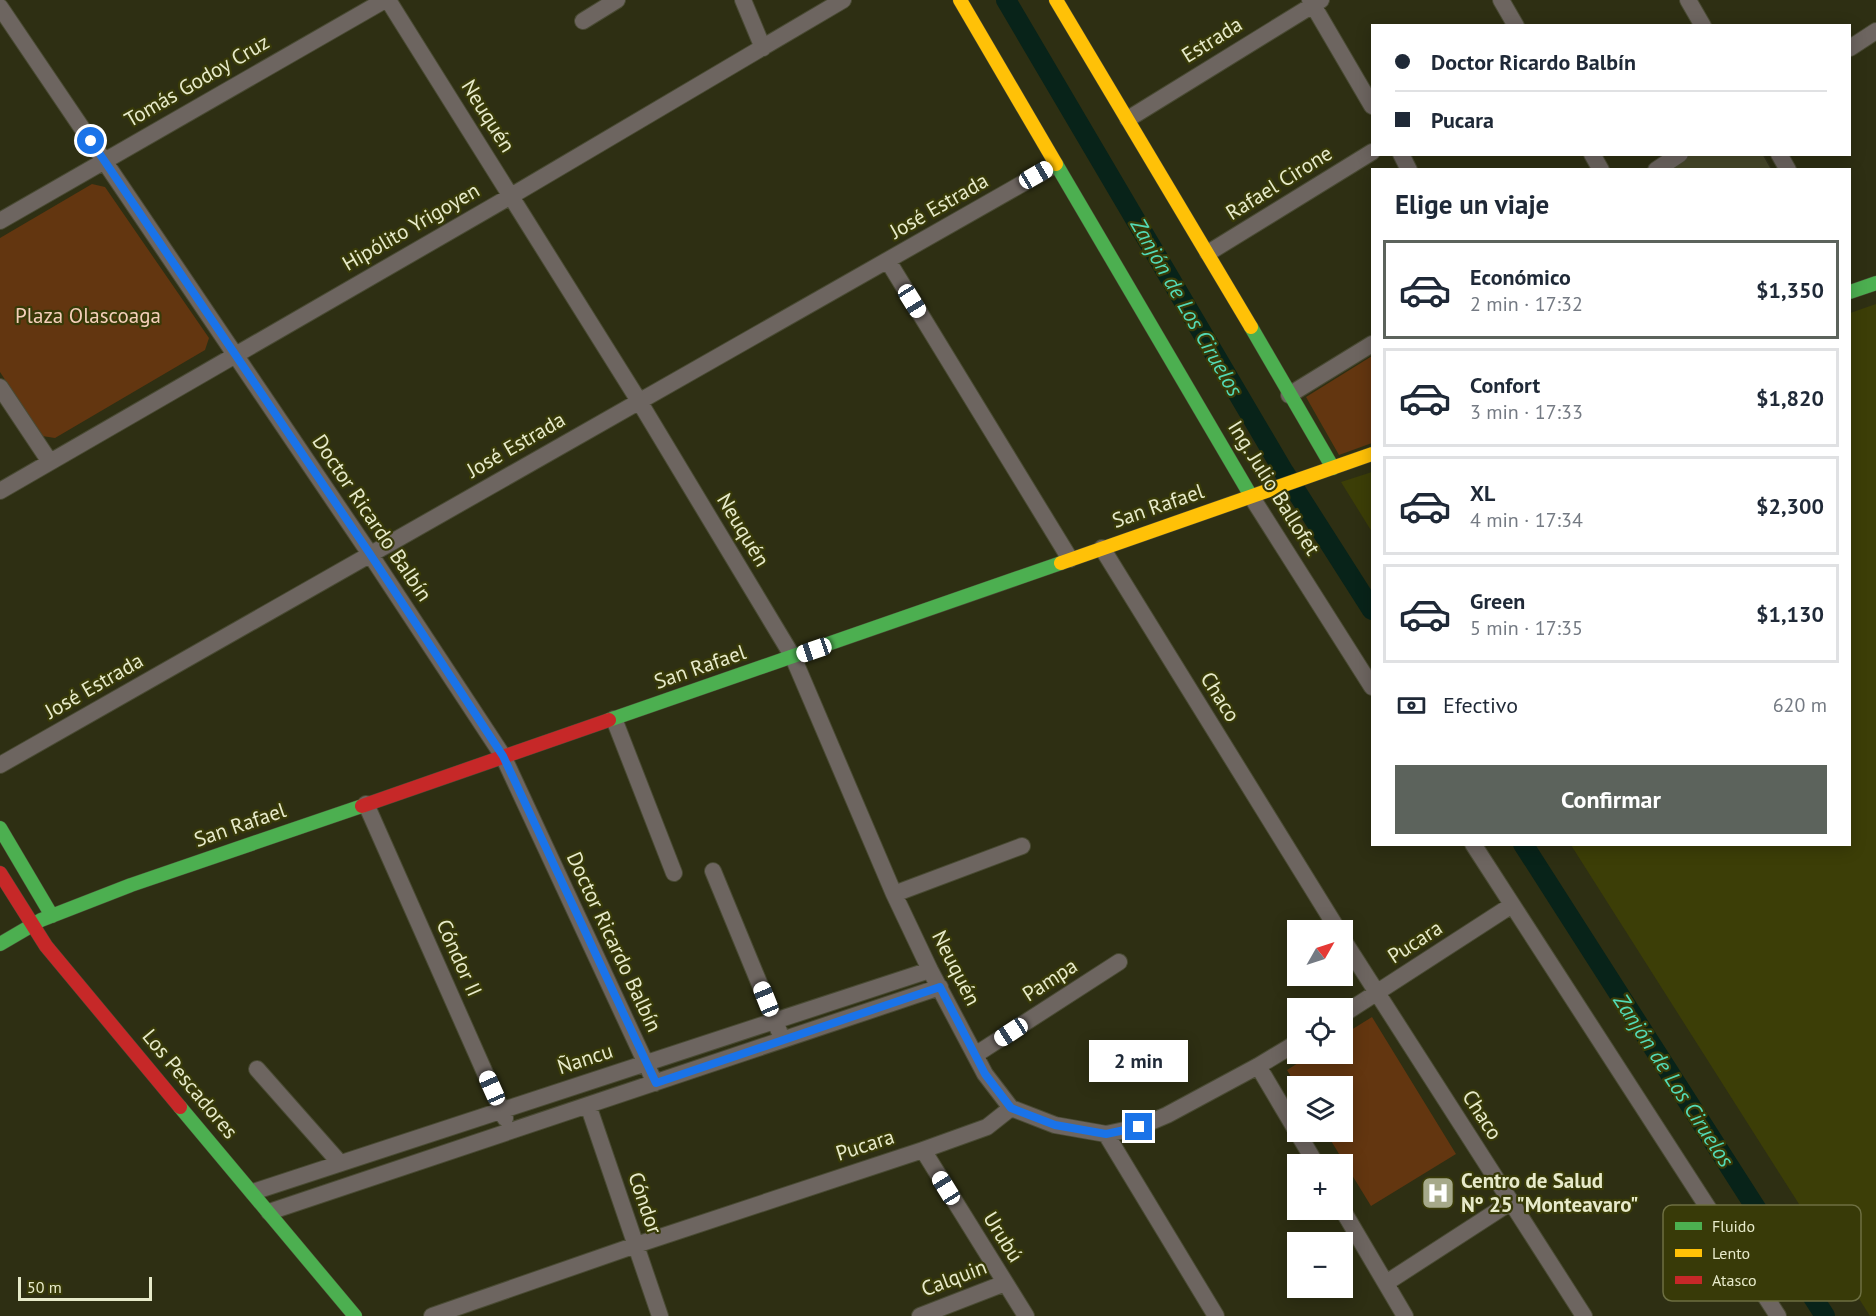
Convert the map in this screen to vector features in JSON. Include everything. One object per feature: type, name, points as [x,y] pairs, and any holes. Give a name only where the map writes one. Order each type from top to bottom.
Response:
[{"type":"street","name":"Tomás Godoy Cruz","points":[[0,221],[387,0]]},
{"type":"street","name":"Neuquén","points":[[387,0],[639,401],[793,657],[894,894],[930,970],[985,1074],[1011,1108]]},
{"type":"street","points":[[583,21],[617,0]]},
{"type":"street","points":[[743,0],[763,48]]},
{"type":"street","name":"Hipólito Yrigoyen","points":[[0,491],[511,196],[843,0]]},
{"type":"street","name":"Ing. Julio Ballofet","points":[[960,0],[1055,165],[1258,493],[1371,685]]},
{"type":"street","points":[[1056,0],[1208,253],[1333,468]]},
{"type":"street","points":[[1501,0],[1515,24]]},
{"type":"street","points":[[1688,0],[1702,24]]},
{"type":"street","points":[[1315,2],[1371,104]]},
{"type":"street","name":"Estrada","points":[[1128,119],[1315,2]]},
{"type":"street","name":"Doctor Ricardo Balbín","points":[[0,7],[236,354],[503,756],[656,1083]]},
{"type":"street","points":[[1851,47],[1876,31]]},
{"type":"street","name":"Rafael Cirone","points":[[1208,253],[1371,153]]},
{"type":"street","points":[[1659,168],[1677,156]]},
{"type":"street","name":"José Estrada","points":[[0,765],[1055,165]]},
{"type":"street","points":[[888,261],[1070,559]]},
{"type":"street","points":[[1852,285],[1876,283]]},
{"type":"street","points":[[1289,395],[1371,345]]},
{"type":"street","points":[[0,387],[50,462]]},
{"type":"street","name":"San Rafael","points":[[0,944],[41,921],[131,885],[793,657],[1371,454]]},
{"type":"street","name":"Chaco","points":[[1102,548],[1332,920]]},
{"type":"street","points":[[614,718],[674,873]]},
{"type":"street","name":"Cóndor II","points":[[366,804],[510,1131]]},
{"type":"street","name":"Los Pescadores","points":[[0,828],[41,921]]},
{"type":"street","points":[[894,894],[1022,846]]},
{"type":"street","points":[[1474,846],[1706,1205]]},
{"type":"street","points":[[713,871],[783,1040]]},
{"type":"street","name":"Los Pescadores","points":[[0,873],[41,921],[268,1212],[355,1316]]},
{"type":"street","name":"Pucara","points":[[1353,1008],[1512,905]]},
{"type":"street","name":"Chaco","points":[[1353,955],[1584,1316]]},
{"type":"street","name":"Pampa","points":[[975,1055],[1119,962]]},
{"type":"street","name":"Ñancu","points":[[253,1192],[930,970]]},
{"type":"street","points":[[268,1212],[940,987]]},
{"type":"street","points":[[1011,1108],[1055,1125],[1106,1134],[1139,1127],[1167,1115],[1287,1049]]},
{"type":"street","points":[[1258,1066],[1310,1154]]},
{"type":"street","points":[[257,1069],[340,1163]]},
{"type":"street","name":"Cóndor","points":[[588,1105],[660,1316]]},
{"type":"street","name":"Pucara","points":[[432,1316],[636,1245],[923,1150],[987,1127],[1011,1108]]},
{"type":"street","points":[[1106,1134],[1216,1316]]},
{"type":"street","name":"Urubú","points":[[923,1150],[1026,1316]]},
{"type":"street","points":[[1386,1283],[1511,1202]]},
{"type":"street","points":[[1349,1220],[1405,1316]]},
{"type":"street","name":"Calquin","points":[[920,1316],[1005,1282]]},
{"type":"street","points":[[1768,1301],[1778,1316]]},
{"type":"shaded area","points":[[1876,304],[1876,1316],[1870,1316],[1860,1301],[1861,1205],[1800,1205],[1572,846],[1851,846],[1851,313]]},
{"type":"shaded area","points":[[1371,472],[1371,530],[1341,482]]},
{"type":"green space","name":"Plaza Olascoaga","points":[[92,184],[105,187],[209,338],[205,350],[55,438],[42,436],[0,372],[0,238]]},
{"type":"green space","points":[[1371,357],[1371,443],[1339,455],[1306,397]]},
{"type":"green space","points":[[1372,1017],[1456,1154],[1371,1206],[1353,1177],[1353,1154],[1339,1154],[1332,1142],[1353,1142],[1353,1076],[1291,1076],[1287,1070],[1297,1064],[1353,1064],[1353,1029]]},
{"type":"building","points":[[1683,156],[1764,156],[1771,168],[1665,168]]},
{"type":"waterway","name":"Zanjón de Los Ciruelos","points":[[1006,0],[1284,472],[1371,608]]},
{"type":"waterway","name":"Zanjón de Los Ciruelos","points":[[1524,846],[1754,1205]]},
{"type":"waterway","name":"Zanjón de Los Ciruelos","points":[[1815,1301],[1825,1316]]},
{"type":"traffic: fast","points":[[1056,164],[1251,496]]},
{"type":"traffic: fast","points":[[1851,292],[1876,283]]},
{"type":"traffic: fast","points":[[1251,327],[1333,468]]},
{"type":"traffic: fast","points":[[609,720],[1061,563]]},
{"type":"traffic: fast","points":[[0,944],[41,920],[131,885],[362,806]]},
{"type":"traffic: fast","points":[[0,828],[52,916]]},
{"type":"traffic: fast","points":[[180,1107],[355,1316]]},
{"type":"traffic: slow","points":[[960,0],[1056,164]]},
{"type":"traffic: slow","points":[[1056,0],[1251,327]]},
{"type":"traffic: slow","points":[[1061,563],[1371,454]]},
{"type":"traffic: jam","points":[[362,806],[609,720]]},
{"type":"traffic: jam","points":[[0,873],[46,946],[180,1107]]},
{"type":"place","name":"Centro de Salud Nº 25 \"Monteavaro\"","points":[[1438,1193]]},
{"type":"route","points":[[91,141],[370,554],[503,756],[656,1083],[940,987],[985,1074],[1011,1108],[1055,1125],[1106,1134],[1139,1127]]}]
